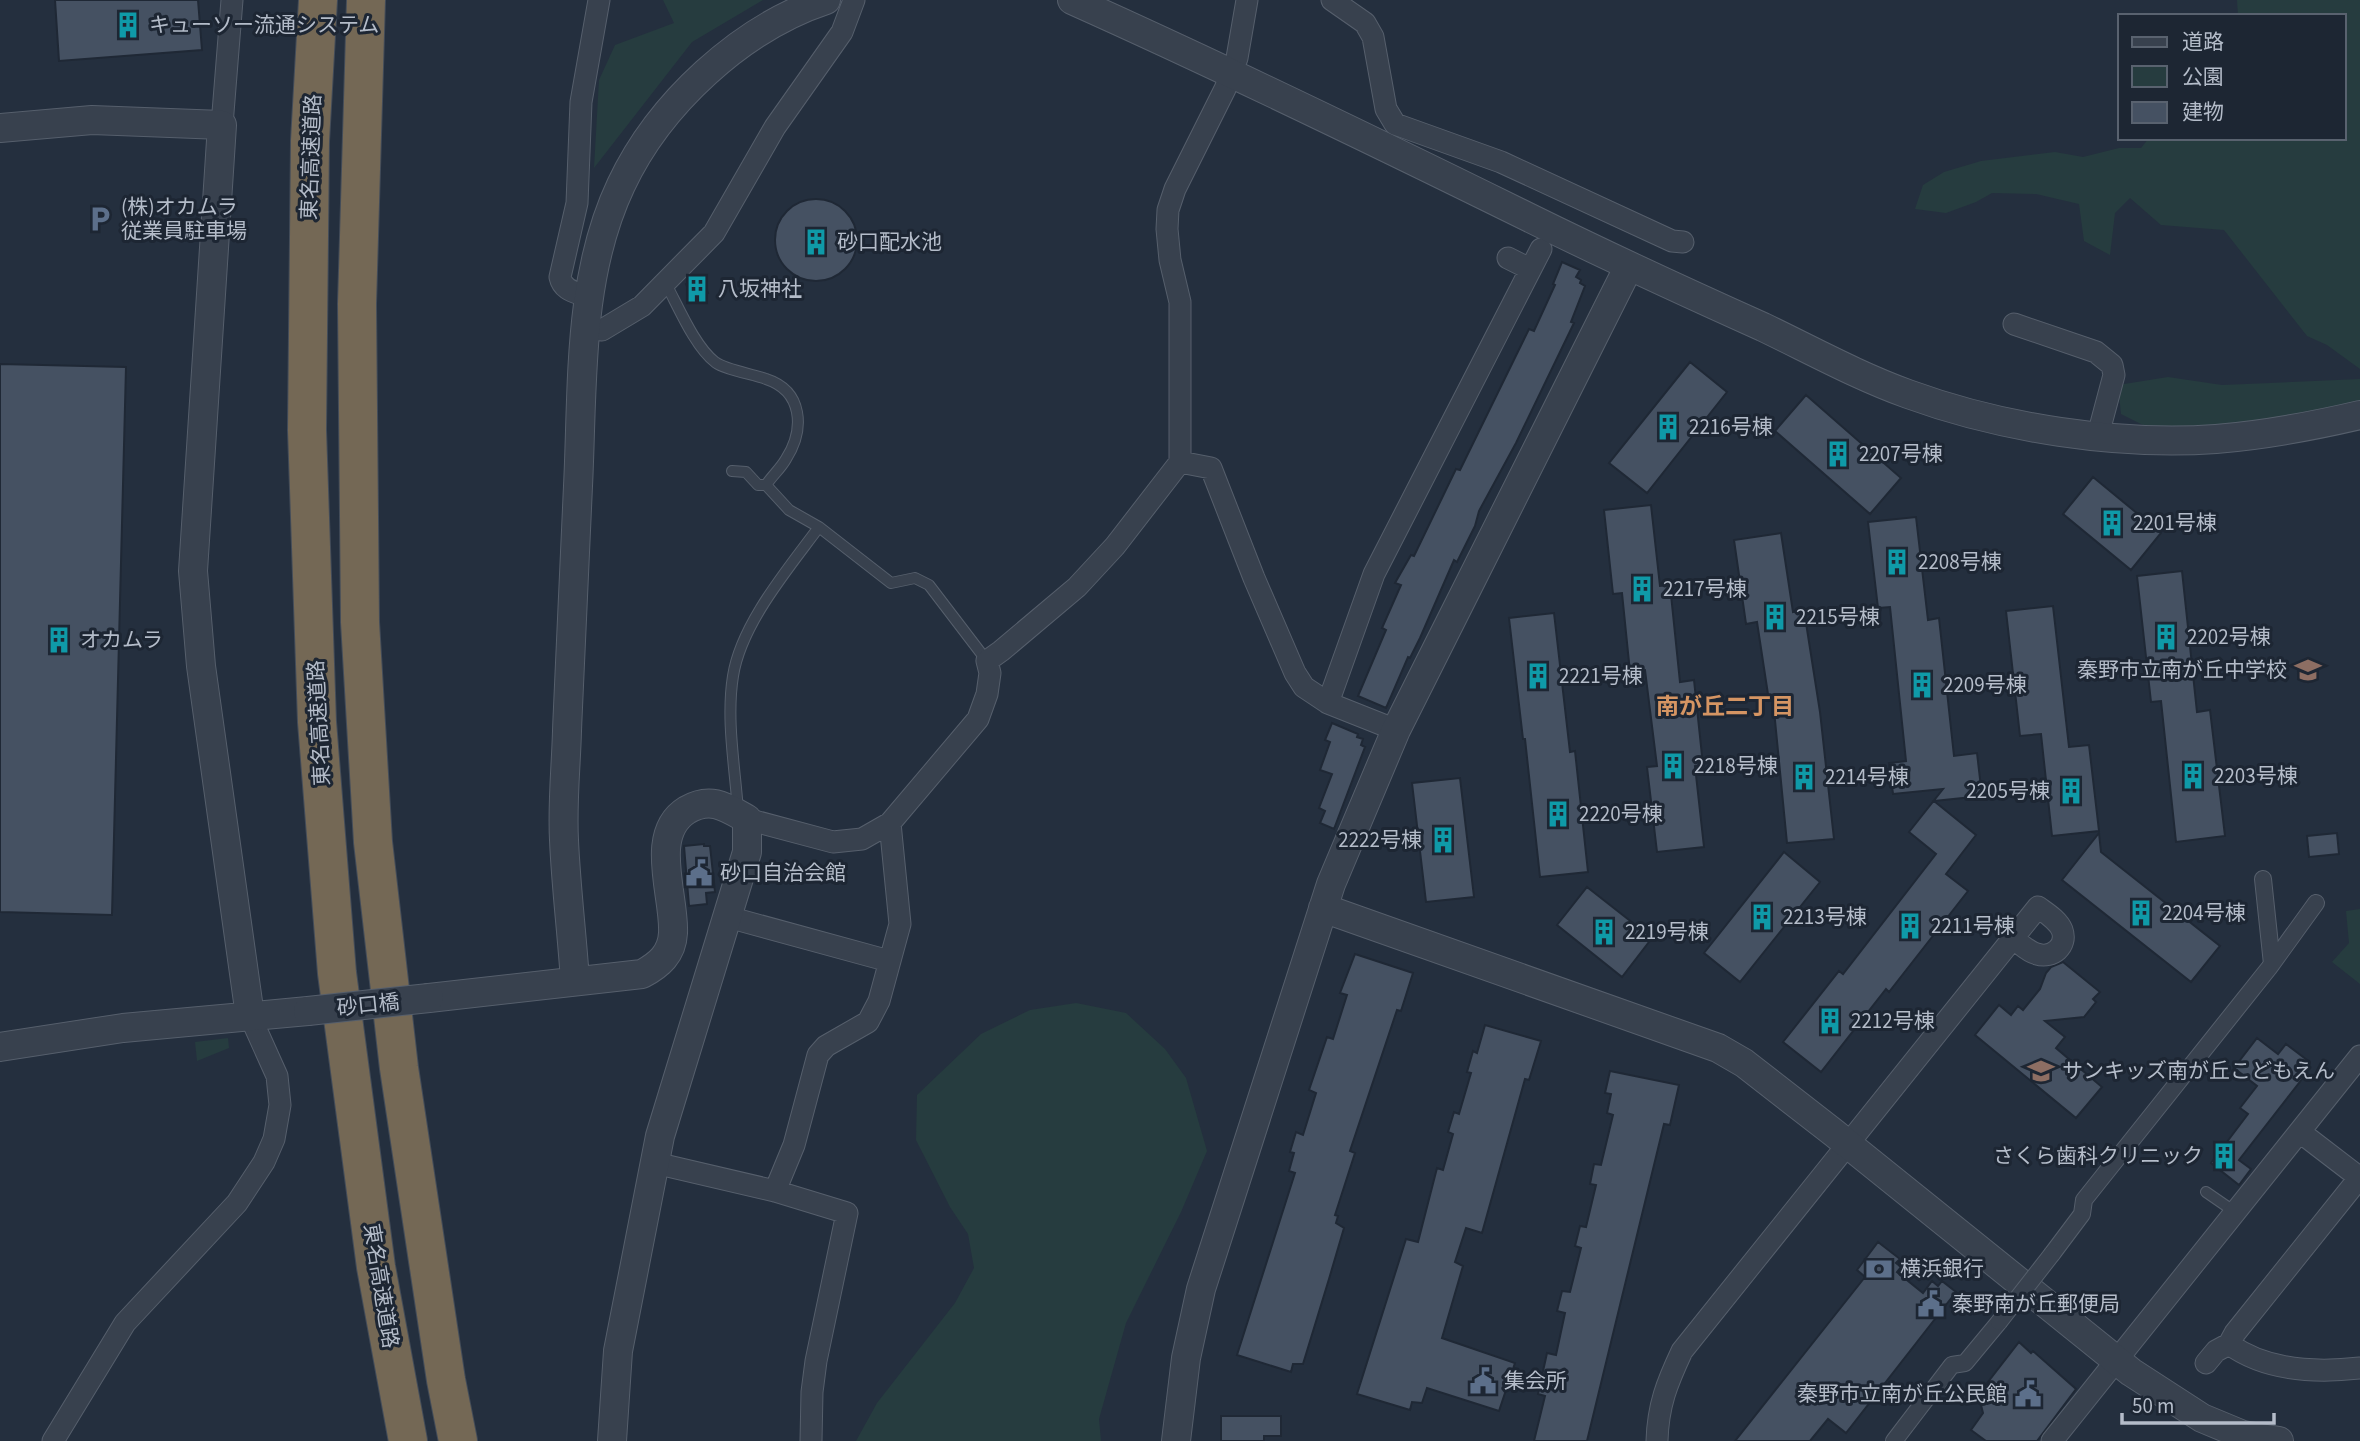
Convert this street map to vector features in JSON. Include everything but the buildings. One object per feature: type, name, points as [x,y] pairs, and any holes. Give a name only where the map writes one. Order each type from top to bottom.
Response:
[{"type":"highway","name":"東名高速道路","points":[[318,0],[310,141],[307,430],[317,722],[337,974],[376,1267],[408,1441]]},
{"type":"highway","points":[[366,0],[357,304],[360,622],[373,842],[401,1082],[446,1380],[458,1441]]},
{"type":"street","points":[[53,1441],[125,1323],[237,1203],[264,1161],[274,1139],[280,1105],[277,1076],[250,1016],[201,666],[193,571],[232,0]]},
{"type":"street","points":[[588,297],[561,285],[560,277],[578,202],[582,102],[598,0]]},
{"type":"street","points":[[575,981],[564,839],[569,676],[588,297],[605,225],[639,152],[663,118],[717,61],[760,32],[809,6],[827,0]]},
{"type":"street","points":[[586,329],[602,330],[642,306],[714,233],[775,128],[842,32],[854,0]]},
{"type":"street","points":[[1072,0],[1231,72],[1390,135],[1629,266],[1910,395],[2039,428],[2140,439],[2217,439],[2305,427],[2360,415]]},
{"type":"street","points":[[612,1441],[618,1351],[660,1136],[747,852],[743,817],[833,842],[862,839],[890,822],[978,719],[987,694],[990,674],[986,661],[1077,587],[1115,546],[1180,462],[1180,302],[1170,260],[1168,210],[1175,189],[1225,89],[1237,58],[1247,0]]},
{"type":"street","points":[[1332,0],[1364,23],[1373,37],[1390,135]]},
{"type":"street","points":[[0,128],[92,120],[222,125]]},
{"type":"street","points":[[1390,135],[1501,162],[1672,241],[1682,242]]},
{"type":"street","points":[[1328,703],[1374,574],[1541,249]]},
{"type":"street","points":[[1508,258],[1530,269]]},
{"type":"street","points":[[1176,1441],[1186,1358],[1201,1289],[1331,884],[1396,730],[1629,266]]},
{"type":"street","points":[[2014,324],[2095,352],[2112,365],[2113,375],[2098,435]]},
{"type":"street","points":[[1180,462],[1212,468],[1254,578],[1294,673],[1304,687],[1328,703],[1396,730]]},
{"type":"street","name":"砂口橋","points":[[0,1047],[123,1028],[308,1011],[642,974],[659,965],[667,953],[673,934],[665,849],[679,815],[696,805],[718,803],[743,817]]},
{"type":"street","points":[[775,1191],[793,1145],[818,1055],[827,1046],[868,1022],[878,1001],[900,924],[890,822]]},
{"type":"street","points":[[2263,879],[2272,964]]},
{"type":"street","points":[[1894,1441],[1952,1365],[1965,1363],[1999,1322],[2082,1214],[2076,1200],[2272,964],[2316,903]]},
{"type":"street","points":[[1323,908],[1718,1048],[1744,1063],[2116,1361],[2159,1392],[2202,1418],[2244,1434],[2279,1441]]},
{"type":"street","points":[[728,917],[889,961]]},
{"type":"street","points":[[1657,1441],[1659,1407],[1682,1351],[2014,939]]},
{"type":"street","points":[[2052,1441],[2360,1056]]},
{"type":"street","points":[[2206,1363],[2216,1351],[2228,1344],[2360,1178],[2300,1132]]},
{"type":"street","points":[[655,1163],[775,1191],[847,1213],[816,1361],[811,1441]]},
{"type":"street","points":[[2228,1344],[2240,1352],[2298,1370],[2360,1368]]},
{"type":"lane","points":[[666,284],[700,345],[715,363],[779,384],[795,401],[799,421],[794,440],[787,459],[766,485]]},
{"type":"lane","points":[[732,471],[746,472],[758,485],[766,485],[789,510],[819,527],[891,583],[915,578],[929,585],[986,661]]},
{"type":"lane","points":[[743,817],[731,709],[733,674],[748,632],[772,591],[819,527]]},
{"type":"lane","points":[[2206,1192],[2235,1212]]},
{"type":"green space","points":[[663,0],[763,0],[692,42],[594,168],[599,80],[615,45],[674,23]]},
{"type":"green space","points":[[2237,0],[2360,0],[2360,369],[2327,345],[2307,336],[2224,230],[2161,225],[2130,198],[2115,213],[2110,255],[2084,241],[2079,204],[2036,194],[1992,193],[1946,213],[1915,209],[1923,185],[1944,172],[1981,161],[2055,152],[2083,157],[2119,148],[2141,148],[2147,140],[2346,140],[2346,14],[2238,14]]},
{"type":"green space","points":[[2168,377],[2222,385],[2360,379],[2360,401],[2300,416],[2217,431],[2153,430],[2121,414],[2118,385]]},
{"type":"green space","points":[[2360,909],[2360,984],[2332,962],[2349,943],[2346,911]]},
{"type":"green space","points":[[1076,1003],[1126,1013],[1165,1049],[1186,1078],[1207,1151],[1181,1212],[1126,1323],[1099,1419],[1101,1441],[856,1441],[877,1403],[955,1303],[974,1268],[968,1234],[950,1207],[916,1140],[917,1095],[981,1034],[1030,1010]]},
{"type":"green space","points":[[228,1038],[229,1048],[197,1061],[195,1042]]},
{"type":"place","name":"キューソー流通システム","points":[[128,25]]},
{"type":"place","name":"(株)オカムラ 従業員駐車場","points":[[100,219]]},
{"type":"place","name":"砂口配水池","points":[[816,242]]},
{"type":"place","name":"八坂神社","points":[[697,289]]},
{"type":"place","name":"2216号棟","points":[[1668,427]]},
{"type":"place","name":"2207号棟","points":[[1838,454]]},
{"type":"place","name":"2201号棟","points":[[2112,523]]},
{"type":"place","name":"2208号棟","points":[[1897,562]]},
{"type":"place","name":"2217号棟","points":[[1642,589]]},
{"type":"place","name":"2215号棟","points":[[1775,617]]},
{"type":"place","name":"2202号棟","points":[[2166,637]]},
{"type":"place","name":"オカムラ","points":[[59,640]]},
{"type":"place","name":"秦野市立南が丘中学校","points":[[2308,670]]},
{"type":"place","name":"2221号棟","points":[[1538,676]]},
{"type":"place","name":"2209号棟","points":[[1922,685]]},
{"type":"place","name":"2218号棟","points":[[1673,766]]},
{"type":"place","name":"2203号棟","points":[[2193,776]]},
{"type":"place","name":"2214号棟","points":[[1804,777]]},
{"type":"place","name":"2205号棟","points":[[2071,791]]},
{"type":"place","name":"2220号棟","points":[[1558,814]]},
{"type":"place","name":"2222号棟","points":[[1443,840]]},
{"type":"place","name":"砂口自治会館","points":[[699,873]]},
{"type":"place","name":"2204号棟","points":[[2141,913]]},
{"type":"place","name":"2213号棟","points":[[1762,917]]},
{"type":"place","name":"2211号棟","points":[[1910,926]]},
{"type":"place","name":"2219号棟","points":[[1604,932]]},
{"type":"place","name":"2212号棟","points":[[1830,1021]]},
{"type":"place","name":"サンキッズ南が丘こどもえん","points":[[2041,1071]]},
{"type":"place","name":"さくら歯科クリニック","points":[[2224,1156]]},
{"type":"place","name":"横浜銀行","points":[[1879,1269]]},
{"type":"place","name":"秦野南が丘郵便局","points":[[1931,1304]]},
{"type":"place","name":"集会所","points":[[1483,1381]]},
{"type":"place","name":"秦野市立南が丘公民館","points":[[2028,1394]]},
{"type":"district","name":"南が丘二丁目","points":[[1725,706]]}]
